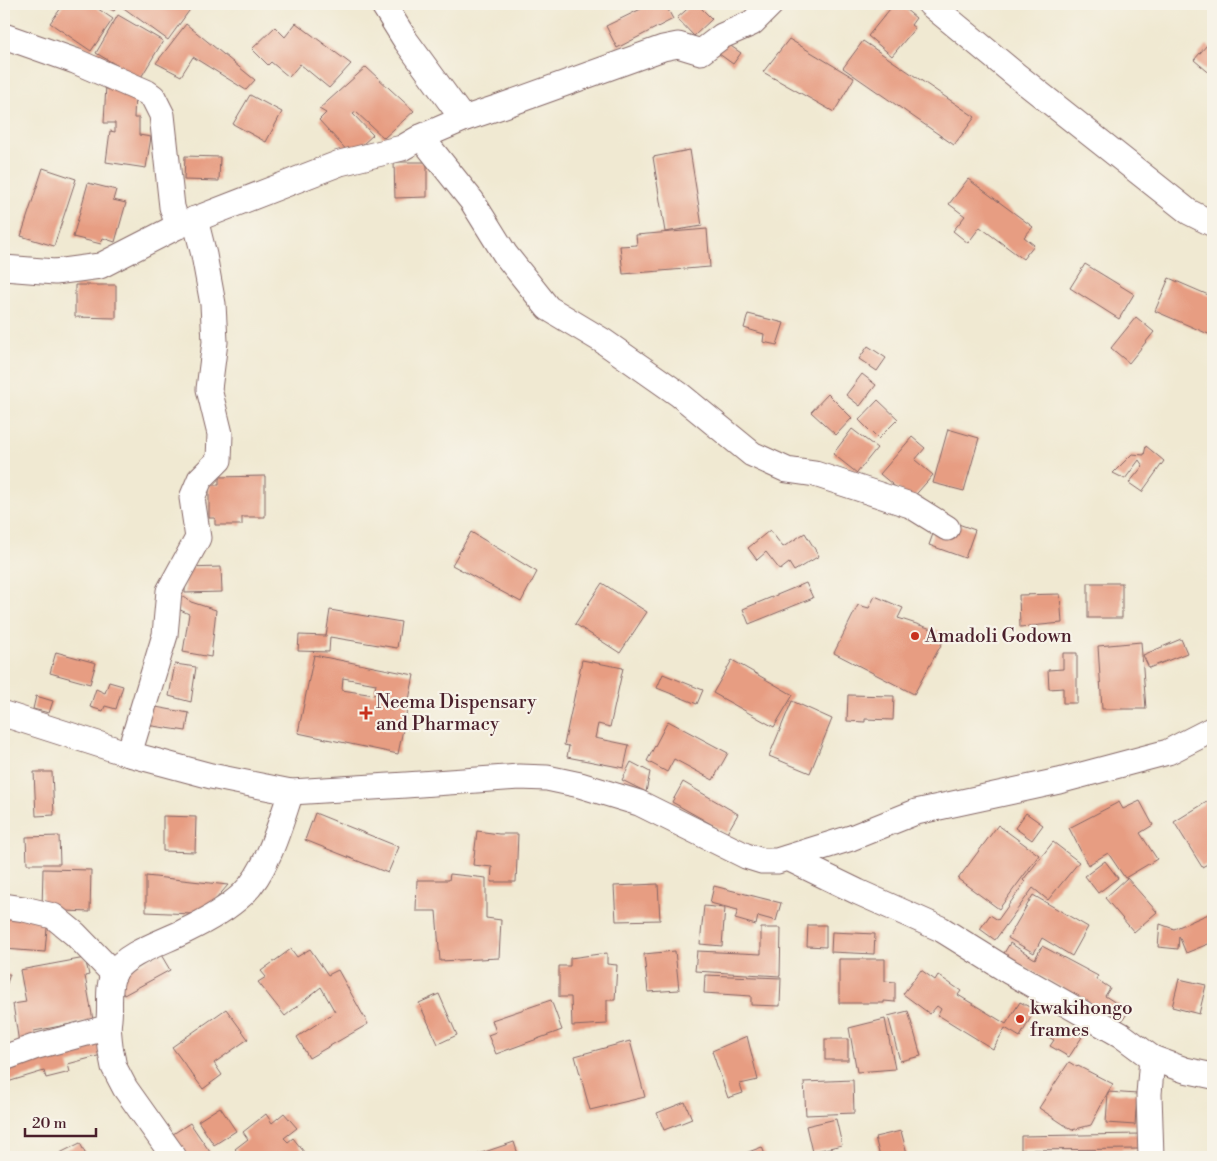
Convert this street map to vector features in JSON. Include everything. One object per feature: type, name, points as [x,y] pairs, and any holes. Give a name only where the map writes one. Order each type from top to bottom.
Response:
[{"type":"street","points":[[383,4],[406,41],[463,119]]},
{"type":"street","points":[[4,268],[55,272],[100,266],[186,223],[340,163],[402,148],[421,137],[463,119],[663,48],[678,45],[701,52],[722,36],[752,22],[771,4]]},
{"type":"street","points":[[930,4],[1189,212],[1213,224]]},
{"type":"street","points":[[4,36],[75,61],[146,92],[153,97],[162,115],[172,207],[186,223],[204,255],[213,304],[215,342],[210,389],[220,434],[219,460],[200,479],[192,498],[198,538],[169,591],[165,635],[130,754]]},
{"type":"street","points":[[421,137],[472,201],[505,254],[548,308],[603,342],[680,395],[752,454],[787,470],[815,474],[910,505],[947,528]]},
{"type":"street","points":[[4,714],[130,754],[211,776],[291,792],[406,786],[519,777],[547,778],[639,803],[746,856],[762,861],[777,861],[788,858],[850,838],[916,812],[1059,781],[1168,752],[1213,729]]},
{"type":"street","points":[[174,1157],[125,1088],[114,1067],[108,1026],[110,1018],[110,991],[114,974],[122,963],[134,955],[220,912],[244,893],[260,872],[275,838],[291,792]]},
{"type":"street","points":[[788,858],[941,929],[1010,972],[1121,1035],[1152,1058],[1185,1070],[1213,1076]]},
{"type":"street","points":[[4,906],[53,916],[76,934],[114,974]]},
{"type":"street","points":[[4,1058],[34,1047],[108,1026]]},
{"type":"street","points":[[1151,1157],[1149,1094],[1152,1058]]},
{"type":"building","points":[[64,4],[91,4],[113,19],[91,51],[50,23]]},
{"type":"building","points":[[101,4],[119,4],[114,11]]},
{"type":"building","points":[[123,4],[157,4],[163,8],[167,4],[194,4],[168,40],[121,6]]},
{"type":"building","points":[[651,4],[665,4],[673,19],[617,48],[606,26]]},
{"type":"building","points":[[693,4],[697,4],[712,19],[694,36],[677,18]]},
{"type":"building","points":[[894,4],[899,4],[916,18],[911,25],[915,28],[892,56],[868,36]]},
{"type":"building","points":[[118,15],[163,41],[140,79],[96,53]]},
{"type":"building","points":[[296,23],[351,64],[329,88],[300,64],[289,77],[271,62],[268,65],[252,49],[275,27],[285,37]]},
{"type":"building","points":[[186,24],[255,80],[246,90],[193,57],[181,76],[156,63]]},
{"type":"building","points":[[789,39],[854,78],[834,112],[763,72]]},
{"type":"building","points":[[722,40],[741,53],[733,64],[715,51]]},
{"type":"building","points":[[863,41],[975,117],[954,145],[843,68]]},
{"type":"building","points":[[1207,45],[1213,50],[1213,76],[1194,60]]},
{"type":"building","points":[[366,67],[414,111],[384,138],[356,112],[353,114],[373,135],[351,155],[319,120],[326,113],[319,109]]},
{"type":"building","points":[[106,84],[135,92],[134,118],[139,118],[139,135],[151,137],[146,168],[106,162],[110,131],[115,132],[115,123],[104,123]]},
{"type":"building","points":[[250,95],[282,112],[266,142],[233,124]]},
{"type":"building","points":[[690,150],[702,226],[665,232],[653,157]]},
{"type":"building","points":[[185,156],[220,157],[219,181],[184,180]]},
{"type":"building","points":[[394,162],[427,162],[427,197],[395,198]]},
{"type":"building","points":[[43,168],[76,179],[54,246],[21,236]]},
{"type":"building","points":[[968,179],[1033,227],[1024,237],[1034,245],[1023,259],[980,227],[968,243],[953,231],[965,216],[949,204]]},
{"type":"building","points":[[88,183],[116,190],[113,200],[126,203],[115,242],[103,238],[101,244],[73,237]]},
{"type":"building","points":[[707,229],[710,267],[623,274],[620,246],[637,245],[636,235]]},
{"type":"building","points":[[1085,264],[1134,294],[1119,319],[1070,288]]},
{"type":"building","points":[[1169,278],[1213,297],[1213,336],[1155,311]]},
{"type":"building","points":[[75,285],[116,285],[116,318],[75,317]]},
{"type":"building","points":[[748,314],[784,323],[777,345],[763,342],[764,334],[744,328]]},
{"type":"building","points":[[1136,317],[1154,332],[1129,363],[1111,348]]},
{"type":"building","points":[[868,346],[886,358],[877,371],[859,359]]},
{"type":"building","points":[[862,374],[876,385],[860,406],[846,395]]},
{"type":"building","points":[[828,394],[852,418],[836,435],[811,412]]},
{"type":"building","points":[[878,400],[898,419],[878,439],[859,420]]},
{"type":"building","points":[[852,429],[877,448],[857,473],[833,454]]},
{"type":"building","points":[[948,429],[979,438],[964,491],[933,483]]},
{"type":"building","points":[[912,437],[925,448],[915,460],[933,475],[911,500],[880,474]]},
{"type":"building","points":[[1146,446],[1164,461],[1142,492],[1129,483],[1143,466],[1139,460],[1125,479],[1113,473],[1132,454],[1144,455]]},
{"type":"building","points":[[265,476],[265,517],[242,517],[242,525],[215,525],[215,518],[209,518],[209,485],[219,485],[219,477]]},
{"type":"building","points":[[939,517],[975,530],[965,558],[929,545]]},
{"type":"building","points":[[770,530],[783,547],[805,533],[819,556],[794,571],[789,563],[780,570],[766,552],[757,560],[748,548]]},
{"type":"building","points":[[471,532],[537,572],[521,602],[452,565]]},
{"type":"building","points":[[221,567],[222,592],[185,593],[185,568]]},
{"type":"building","points":[[602,583],[647,612],[620,653],[575,624]]},
{"type":"building","points":[[806,583],[813,598],[749,624],[743,609]]},
{"type":"building","points":[[1088,583],[1122,583],[1122,618],[1088,618]]},
{"type":"building","points":[[177,592],[191,602],[216,610],[211,657],[183,652],[189,614],[174,607]]},
{"type":"building","points":[[1060,594],[1062,623],[1020,627],[1019,595]]},
{"type":"building","points":[[875,596],[903,608],[898,618],[947,634],[914,694],[834,653],[858,605],[869,608]]},
{"type":"building","points":[[330,610],[401,622],[397,648],[330,637],[329,652],[298,651],[299,635],[326,636]]},
{"type":"building","points":[[1181,639],[1187,653],[1149,668],[1143,655]]},
{"type":"building","points":[[1141,642],[1146,709],[1102,709],[1098,646]]},
{"type":"building","points":[[56,652],[96,663],[90,684],[50,673]]},
{"type":"building","points":[[1063,653],[1077,653],[1077,703],[1063,703],[1063,688],[1049,689],[1048,670],[1063,669]]},
{"type":"building","points":[[314,655],[414,675],[398,754],[298,733]],"holes":[[[343,678],[376,684],[374,695],[342,690]]]},
{"type":"building","points":[[582,660],[623,668],[610,727],[598,724],[595,738],[629,745],[624,768],[567,757],[569,746],[564,745]]},
{"type":"building","points":[[732,660],[793,695],[774,727],[713,693]]},
{"type":"building","points":[[175,664],[196,667],[191,702],[169,696]]},
{"type":"building","points":[[663,674],[703,690],[697,704],[657,688]]},
{"type":"building","points":[[109,682],[123,686],[116,709],[105,706],[103,711],[90,707],[96,689],[105,693]]},
{"type":"building","points":[[848,695],[894,696],[893,720],[865,719],[865,722],[847,721]]},
{"type":"building","points":[[36,696],[53,701],[49,713],[33,709]]},
{"type":"building","points":[[792,701],[832,719],[810,773],[769,756]]},
{"type":"building","points":[[150,706],[189,713],[186,731],[146,725]]},
{"type":"building","points":[[668,721],[728,753],[713,780],[674,759],[667,772],[647,761]]},
{"type":"building","points":[[631,762],[650,772],[646,792],[622,780]]},
{"type":"building","points":[[34,772],[52,772],[54,815],[36,816]]},
{"type":"building","points":[[683,782],[738,814],[727,833],[672,802]]},
{"type":"building","points":[[1213,798],[1213,861],[1202,867],[1174,822]]},
{"type":"building","points":[[1140,801],[1153,825],[1140,833],[1157,859],[1125,878],[1108,853],[1088,865],[1069,828],[1119,802],[1123,809]]},
{"type":"building","points":[[315,813],[399,847],[388,873],[305,840]]},
{"type":"building","points":[[1026,813],[1043,825],[1032,840],[1015,828]]},
{"type":"building","points":[[163,816],[196,817],[195,852],[163,851]]},
{"type":"building","points":[[4,824],[8,871],[4,872]]},
{"type":"building","points":[[998,825],[1039,855],[999,909],[958,879]]},
{"type":"building","points":[[477,831],[518,834],[516,882],[491,882],[492,867],[473,865]]},
{"type":"building","points":[[59,836],[60,864],[27,864],[26,837]]},
{"type":"building","points":[[1053,842],[1079,862],[1048,900],[1033,888],[995,940],[980,929],[990,915],[998,920],[1025,882],[1023,880]]},
{"type":"building","points":[[1105,861],[1118,878],[1098,893],[1085,876]]},
{"type":"building","points":[[43,869],[91,870],[90,912],[42,910]]},
{"type":"building","points":[[450,874],[486,878],[486,918],[501,920],[499,958],[440,961],[436,911],[416,911],[417,880],[449,880]]},
{"type":"building","points":[[146,876],[228,885],[210,906],[192,914],[146,912]]},
{"type":"building","points":[[1127,878],[1157,912],[1134,932],[1105,898]]},
{"type":"building","points":[[658,884],[660,920],[616,921],[614,886]]},
{"type":"building","points":[[714,886],[781,903],[776,921],[758,916],[756,925],[735,919],[738,910],[710,903]]},
{"type":"building","points":[[1033,895],[1088,927],[1072,956],[1042,938],[1034,953],[1008,938]]},
{"type":"building","points":[[704,906],[725,908],[722,946],[700,944]]},
{"type":"building","points":[[1213,912],[1213,942],[1186,953],[1179,936],[1178,949],[1158,947],[1160,924],[1174,929]]},
{"type":"building","points":[[4,916],[48,916],[45,952],[4,949]]},
{"type":"building","points":[[808,925],[826,925],[826,947],[807,946]]},
{"type":"building","points":[[761,928],[781,928],[780,976],[695,971],[697,951],[761,954]]},
{"type":"building","points":[[832,932],[875,934],[874,954],[831,952]]},
{"type":"building","points":[[1010,943],[1035,959],[1042,946],[1098,976],[1096,979],[1110,988],[1105,996],[1129,1011],[1122,1021],[1003,955]]},
{"type":"building","points":[[291,949],[297,957],[310,949],[328,975],[338,970],[368,1024],[309,1058],[297,1037],[335,1012],[321,987],[285,1016],[258,982],[266,977],[261,971]]},
{"type":"building","points":[[675,951],[679,990],[648,992],[644,954]]},
{"type":"building","points":[[160,953],[170,970],[124,995],[114,977]]},
{"type":"building","points":[[607,953],[607,964],[617,965],[615,1000],[607,1000],[607,1024],[572,1026],[571,997],[559,997],[559,966],[570,966],[570,958]]},
{"type":"building","points":[[85,958],[89,975],[85,976],[93,1020],[34,1031],[35,1041],[19,1043],[13,1004],[26,1002],[20,970]]},
{"type":"building","points":[[839,959],[885,959],[885,981],[895,982],[895,1002],[839,1003]]},
{"type":"building","points":[[921,970],[935,980],[938,975],[961,991],[958,995],[1006,1024],[1020,1002],[1035,1010],[1020,1037],[1005,1028],[993,1049],[938,1015],[941,1009],[937,1006],[930,1014],[903,994]]},
{"type":"building","points":[[4,974],[10,974],[5,989],[4,989]]},
{"type":"building","points":[[705,975],[781,978],[780,1006],[751,1005],[751,996],[704,993]]},
{"type":"building","points":[[1179,979],[1206,985],[1199,1014],[1172,1007]]},
{"type":"building","points":[[439,994],[457,1035],[438,1044],[419,1003]]},
{"type":"building","points":[[551,1000],[562,1030],[496,1054],[488,1035],[496,1032],[492,1020]]},
{"type":"building","points":[[226,1009],[248,1039],[214,1063],[222,1075],[203,1089],[172,1047]]},
{"type":"building","points":[[908,1011],[921,1056],[900,1061],[888,1016]]},
{"type":"building","points":[[885,1019],[895,1069],[857,1072],[849,1028]]},
{"type":"building","points":[[1063,1026],[1082,1037],[1069,1057],[1050,1046],[1054,1040],[1042,1033],[1044,1029],[1057,1036]]},
{"type":"building","points":[[100,1034],[105,1054],[68,1064],[70,1072],[46,1078],[44,1071],[4,1083],[4,1062]]},
{"type":"building","points":[[747,1036],[758,1080],[740,1084],[743,1093],[728,1098],[712,1051]]},
{"type":"building","points":[[825,1039],[848,1039],[848,1060],[825,1060]]},
{"type":"building","points":[[630,1041],[645,1097],[590,1110],[575,1056]]},
{"type":"building","points":[[1069,1062],[1113,1084],[1091,1125],[1072,1130],[1039,1108]]},
{"type":"building","points":[[853,1080],[854,1113],[806,1115],[804,1082]]},
{"type":"building","points":[[1108,1092],[1137,1094],[1135,1125],[1106,1123]]},
{"type":"building","points":[[685,1102],[692,1119],[664,1130],[657,1113]]},
{"type":"building","points":[[220,1107],[236,1131],[214,1145],[198,1121]]},
{"type":"building","points":[[284,1113],[297,1128],[284,1138],[288,1142],[293,1138],[308,1157],[242,1157],[235,1149],[248,1139],[243,1132],[266,1114],[272,1123]]},
{"type":"building","points":[[836,1119],[842,1145],[812,1152],[806,1126]]},
{"type":"building","points":[[190,1123],[210,1152],[202,1157],[188,1157],[173,1134]]},
{"type":"building","points":[[901,1131],[908,1157],[880,1157],[875,1137]]},
{"type":"building","points":[[1141,1134],[1141,1149],[1021,1150],[1021,1136]]},
{"type":"building","points":[[514,1142],[519,1157],[470,1157]]},
{"type":"building","points":[[80,1143],[87,1157],[52,1157]]},
{"type":"building","points":[[762,1147],[766,1157],[735,1157]]},
{"type":"place","name":"Amadoli Godown","points":[[915,636]]},
{"type":"place","name":"Neema Dispensary and Pharmacy","points":[[366,713]]},
{"type":"place","name":"kwakihongo frames","points":[[1020,1019]]}]
